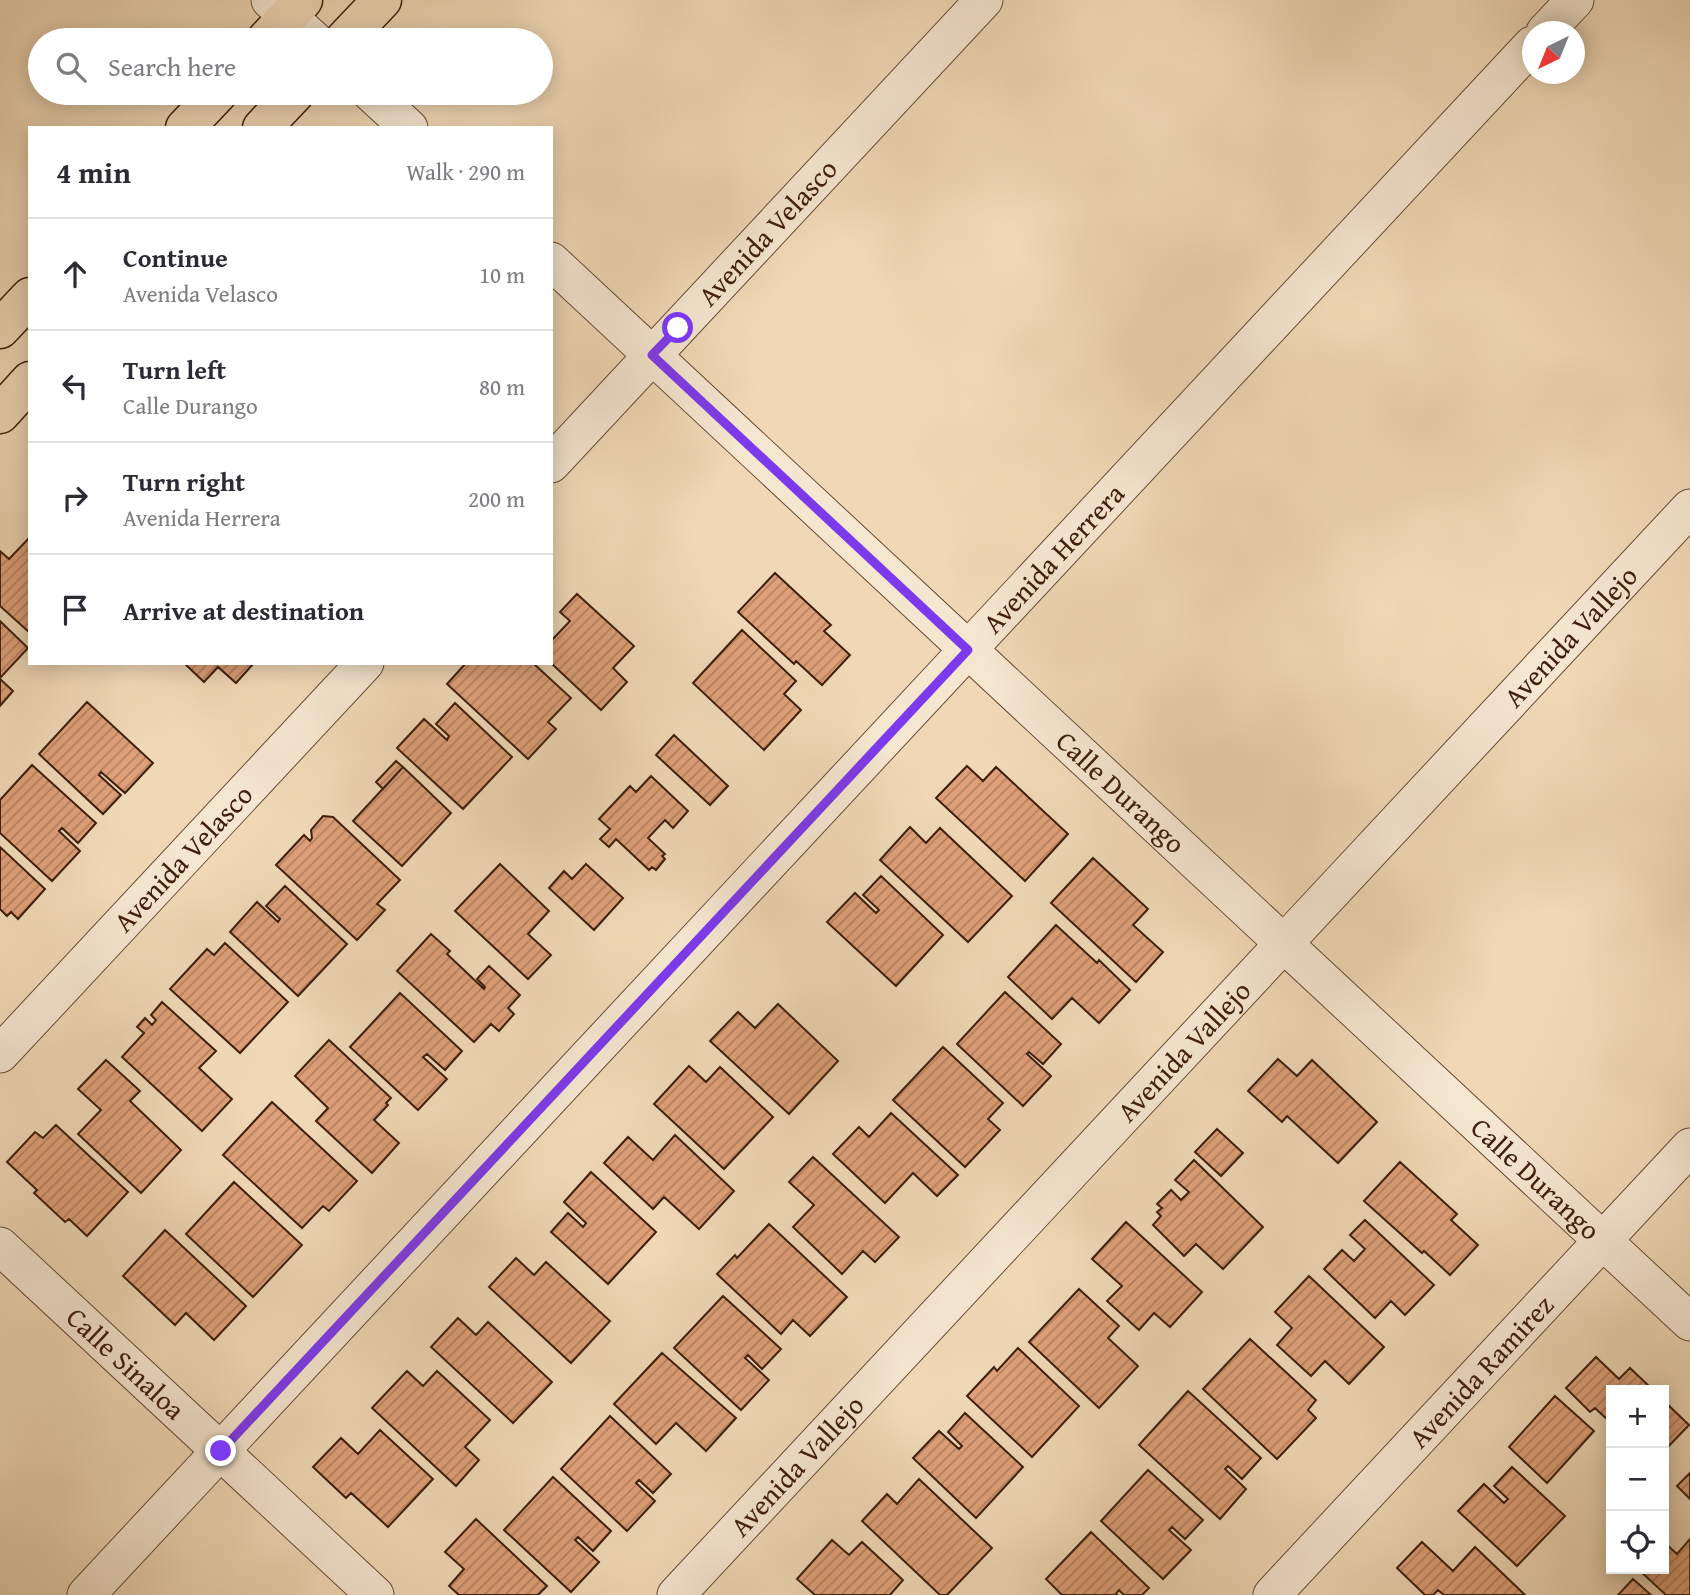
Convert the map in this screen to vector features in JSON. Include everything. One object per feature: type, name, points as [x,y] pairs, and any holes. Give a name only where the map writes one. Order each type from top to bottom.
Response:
[{"type":"main road","points":[[355,28],[382,0]]},
{"type":"main road","points":[[188,126],[207,105]]},
{"type":"main road","points":[[264,126],[284,105]]},
{"type":"main road","points":[[0,329],[28,299]]},
{"type":"main road","points":[[0,414],[28,383]]},
{"type":"street","name":"Avenida Velasco","points":[[553,462],[984,0]]},
{"type":"street","points":[[1555,21],[1575,0]]},
{"type":"street","name":"Avenida Herrera","points":[[86,1595],[1522,56]]},
{"type":"street","points":[[384,105],[407,126]]},
{"type":"street","name":"Calle Durango","points":[[553,263],[1690,1322]]},
{"type":"street","name":"Avenida Vallejo","points":[[676,1595],[1690,508]]},
{"type":"street","name":"Avenida Velasco","points":[[0,1054],[363,665]]},
{"type":"street","name":"Avenida Ramirez","points":[[1272,1595],[1690,1147]]},
{"type":"street","name":"Calle Sinaloa","points":[[0,1246],[375,1595]]},
{"type":"building","points":[[28,539],[28,631],[0,606],[0,551],[9,559]]},
{"type":"building","points":[[775,573],[831,625],[824,631],[850,655],[822,685],[796,661],[794,664],[738,612]]},
{"type":"building","points":[[577,594],[634,646],[613,668],[627,682],[601,710],[553,665],[553,639],[570,621],[560,612]]},
{"type":"building","points":[[0,621],[28,648],[0,678]]},
{"type":"building","points":[[742,630],[796,681],[784,694],[801,710],[764,750],[693,683]]},
{"type":"building","points":[[186,665],[252,665],[236,683],[218,667],[204,682]]},
{"type":"building","points":[[464,665],[535,665],[571,698],[548,722],[556,729],[528,759],[447,684]]},
{"type":"building","points":[[0,679],[13,691],[0,706]]},
{"type":"building","points":[[87,702],[153,763],[125,793],[101,772],[99,775],[121,795],[103,814],[39,754]]},
{"type":"building","points":[[455,703],[512,757],[463,809],[397,748],[424,719],[447,740],[449,736],[436,724]]},
{"type":"building","points":[[674,735],[728,786],[710,805],[656,755]]},
{"type":"building","points":[[396,761],[403,767],[383,789],[376,782]]},
{"type":"building","points":[[32,765],[96,823],[78,843],[62,828],[59,831],[80,851],[52,881],[0,833],[0,800]]},
{"type":"building","points":[[967,766],[983,781],[996,767],[1068,834],[1025,881],[936,798]]},
{"type":"building","points":[[403,767],[451,813],[402,866],[353,821]]},
{"type":"building","points":[[651,776],[688,811],[673,828],[665,820],[648,838],[665,854],[662,856],[665,859],[656,870],[652,867],[649,870],[616,839],[609,847],[600,839],[610,829],[599,819],[630,786],[636,792]]},
{"type":"building","points":[[323,816],[333,817],[400,880],[377,904],[385,910],[357,940],[276,865],[304,835],[310,841],[311,830]]},
{"type":"building","points":[[910,827],[926,843],[940,828],[1012,896],[968,942],[880,860]]},
{"type":"building","points":[[0,847],[45,889],[18,919],[11,912],[7,916],[0,909]]},
{"type":"building","points":[[1093,858],[1148,909],[1133,925],[1163,952],[1136,982],[1051,903]]},
{"type":"building","points":[[500,864],[549,911],[528,934],[551,955],[528,979],[455,911]]},
{"type":"building","points":[[586,864],[623,898],[594,930],[549,888],[564,871],[572,879]]},
{"type":"building","points":[[881,876],[943,935],[896,986],[827,922],[855,893],[876,913],[879,910],[863,895]]},
{"type":"building","points":[[285,886],[347,944],[298,996],[230,932],[257,902],[278,922],[280,919],[266,906]]},
{"type":"building","points":[[1056,925],[1130,990],[1099,1023],[1072,998],[1052,1019],[1008,977]]},
{"type":"building","points":[[431,934],[450,951],[447,954],[484,989],[477,979],[489,966],[520,995],[508,1008],[514,1014],[499,1031],[491,1024],[474,1042],[397,971]]},
{"type":"building","points":[[225,943],[288,1002],[240,1053],[170,989],[207,949],[214,955]]},
{"type":"building","points":[[1005,992],[1061,1044],[1043,1064],[1029,1052],[1027,1054],[1051,1076],[1023,1106],[957,1044]]},
{"type":"building","points":[[400,993],[462,1051],[445,1070],[427,1054],[423,1057],[447,1079],[418,1110],[350,1047]]},
{"type":"building","points":[[162,1002],[216,1051],[199,1068],[232,1099],[202,1131],[122,1057],[144,1033],[137,1027],[145,1018],[152,1025],[156,1020],[151,1015]]},
{"type":"building","points":[[778,1004],[838,1061],[789,1114],[710,1041],[738,1012],[755,1028]]},
{"type":"building","points":[[329,1040],[391,1098],[374,1120],[399,1143],[372,1173],[316,1121],[328,1108],[295,1076]]},
{"type":"building","points":[[943,1047],[1003,1103],[988,1119],[1000,1130],[965,1167],[893,1100]]},
{"type":"building","points":[[1278,1059],[1297,1076],[1312,1060],[1377,1122],[1338,1163],[1287,1116],[1282,1122],[1248,1091]]},
{"type":"building","points":[[106,1060],[140,1091],[130,1101],[181,1150],[141,1193],[78,1134],[101,1110],[78,1089]]},
{"type":"building","points":[[689,1066],[706,1082],[720,1067],[773,1117],[724,1169],[654,1104]]},
{"type":"building","points":[[272,1102],[357,1181],[329,1211],[323,1206],[302,1228],[223,1155]]},
{"type":"building","points":[[891,1113],[958,1175],[937,1196],[913,1173],[885,1203],[833,1154],[859,1127],[869,1137]]},
{"type":"building","points":[[56,1125],[128,1192],[87,1236],[69,1219],[65,1222],[34,1193],[37,1190],[7,1162],[35,1132],[43,1138]]},
{"type":"building","points":[[1217,1129],[1243,1153],[1221,1176],[1195,1152]]},
{"type":"building","points":[[675,1135],[734,1191],[699,1229],[664,1197],[653,1209],[604,1163],[628,1137],[653,1160]]},
{"type":"building","points":[[813,1157],[899,1237],[875,1262],[863,1251],[842,1274],[793,1227],[814,1205],[789,1182]]},
{"type":"building","points":[[1194,1160],[1263,1227],[1223,1269],[1196,1244],[1184,1256],[1153,1225],[1161,1216],[1157,1212],[1162,1208],[1157,1204],[1171,1190],[1181,1200],[1189,1192],[1175,1180]]},
{"type":"building","points":[[1400,1162],[1457,1214],[1451,1220],[1478,1245],[1450,1275],[1364,1201]]},
{"type":"building","points":[[591,1172],[656,1232],[608,1284],[551,1232],[568,1213],[583,1227],[586,1223],[564,1202]]},
{"type":"building","points":[[234,1182],[302,1245],[253,1297],[186,1234]]},
{"type":"building","points":[[1365,1220],[1434,1285],[1405,1315],[1391,1301],[1375,1318],[1324,1269],[1342,1250],[1354,1261],[1365,1249],[1350,1235]]},
{"type":"building","points":[[1126,1222],[1202,1292],[1170,1327],[1154,1313],[1139,1330],[1107,1301],[1122,1286],[1092,1259]]},
{"type":"building","points":[[769,1224],[847,1297],[810,1336],[793,1320],[781,1334],[717,1274],[735,1255],[737,1258]]},
{"type":"building","points":[[165,1230],[246,1306],[214,1340],[186,1313],[175,1325],[123,1276]]},
{"type":"building","points":[[516,1258],[534,1275],[546,1262],[610,1321],[571,1363],[489,1287]]},
{"type":"building","points":[[1309,1276],[1384,1347],[1349,1384],[1325,1361],[1311,1376],[1277,1345],[1292,1328],[1275,1312]]},
{"type":"building","points":[[1079,1289],[1119,1326],[1108,1338],[1138,1366],[1099,1408],[1029,1342]]},
{"type":"building","points":[[723,1296],[781,1349],[762,1369],[748,1355],[745,1358],[769,1380],[741,1410],[674,1348]]},
{"type":"building","points":[[458,1318],[476,1335],[488,1322],[552,1382],[513,1423],[431,1347]]},
{"type":"building","points":[[1250,1339],[1316,1400],[1308,1410],[1316,1418],[1277,1459],[1203,1389]]},
{"type":"building","points":[[1018,1348],[1079,1406],[1032,1457],[967,1396],[994,1367],[997,1371]]},
{"type":"building","points":[[662,1353],[736,1418],[706,1451],[676,1423],[656,1444],[614,1404]]},
{"type":"building","points":[[1596,1357],[1619,1379],[1630,1368],[1648,1385],[1606,1385],[1606,1418],[1595,1408],[1590,1412],[1566,1388]]},
{"type":"building","points":[[407,1371],[423,1386],[437,1371],[490,1420],[465,1447],[479,1460],[456,1486],[372,1408]]},
{"type":"building","points":[[1188,1391],[1261,1458],[1242,1479],[1228,1466],[1225,1469],[1246,1489],[1220,1519],[1139,1445]]},
{"type":"building","points":[[1555,1396],[1594,1431],[1547,1483],[1509,1447]]},
{"type":"building","points":[[1669,1406],[1689,1425],[1669,1446]]},
{"type":"building","points":[[965,1413],[1023,1467],[976,1518],[913,1458],[939,1431],[959,1449],[962,1446],[948,1432]]},
{"type":"building","points":[[610,1416],[671,1474],[653,1493],[639,1480],[636,1483],[655,1501],[627,1531],[561,1469]]},
{"type":"building","points":[[380,1430],[433,1479],[388,1527],[351,1493],[346,1498],[313,1467],[341,1438],[358,1454]]},
{"type":"building","points":[[1512,1467],[1565,1516],[1517,1566],[1458,1511],[1484,1484],[1504,1503],[1508,1499],[1494,1486]]},
{"type":"building","points":[[1148,1470],[1203,1520],[1185,1539],[1172,1527],[1169,1530],[1191,1550],[1163,1579],[1101,1521]]},
{"type":"building","points":[[1690,1473],[1690,1499],[1677,1486]]},
{"type":"building","points":[[553,1477],[611,1531],[593,1551],[578,1537],[575,1540],[599,1562],[571,1592],[504,1530]]},
{"type":"building","points":[[919,1479],[992,1548],[947,1595],[940,1595],[862,1521],[887,1494],[897,1504]]},
{"type":"building","points":[[476,1519],[547,1586],[538,1595],[459,1595],[449,1586],[464,1569],[445,1552]]},
{"type":"building","points":[[1091,1532],[1149,1588],[1142,1595],[1124,1595],[1119,1590],[1117,1595],[1062,1595],[1046,1579]]},
{"type":"building","points":[[1690,1539],[1690,1595],[1666,1595],[1643,1574],[1669,1574],[1669,1547],[1677,1554]]},
{"type":"building","points":[[832,1540],[849,1555],[862,1542],[903,1580],[890,1595],[815,1595],[797,1579]]},
{"type":"building","points":[[1422,1542],[1453,1571],[1475,1547],[1525,1595],[1444,1595],[1438,1590],[1433,1595],[1425,1595],[1397,1568]]},
{"type":"building","points":[[1633,1579],[1651,1595],[1618,1595]]},
{"type":"route","points":[[221,1451],[968,650],[652,355],[678,328]]}]
